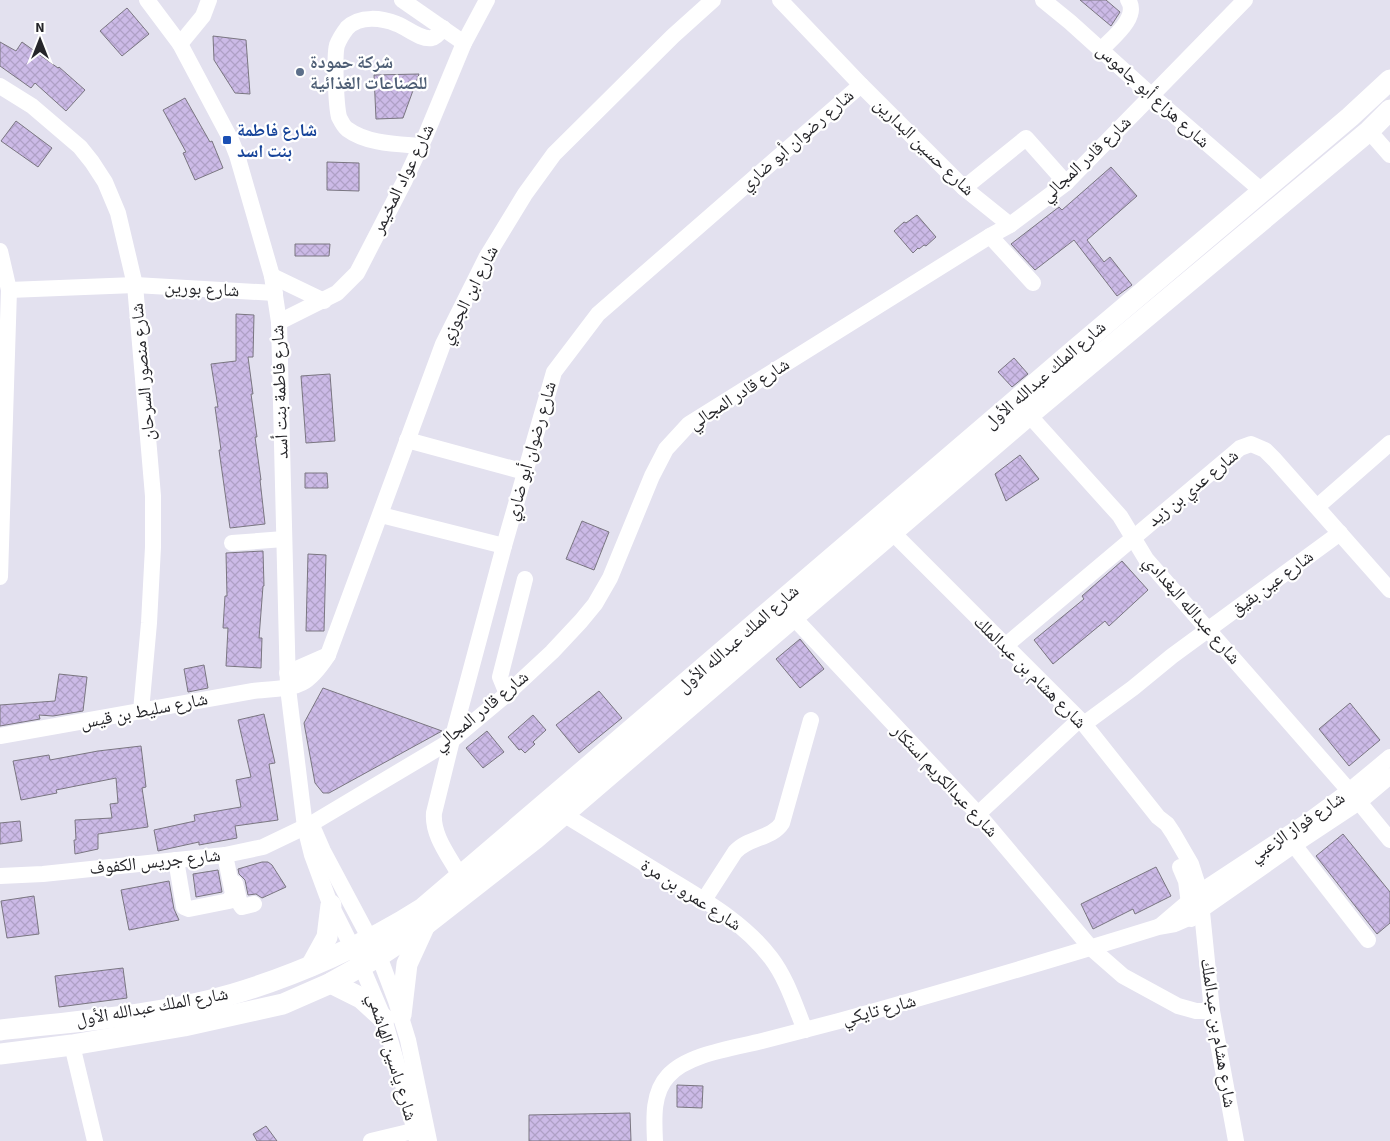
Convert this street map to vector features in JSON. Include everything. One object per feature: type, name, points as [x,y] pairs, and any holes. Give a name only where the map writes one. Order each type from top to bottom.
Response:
[{"type":"main road","name":"شارع الملك عبدالله الأول","points":[[0,1054],[72,1045],[184,1026],[284,1004],[332,983],[365,951],[423,908],[1350,118],[1390,80]]},
{"type":"main road","name":"شارع الملك عبدالله الأول","points":[[0,1030],[138,1014],[232,994],[311,966],[365,951],[424,926],[535,839],[1029,416],[1369,131],[1390,110]]},
{"type":"main road","points":[[311,966],[327,937],[331,905]]},
{"type":"main road","points":[[332,983],[393,1017],[407,964],[424,926]]},
{"type":"street","name":"شارع فاطمة بنت أسد","points":[[147,0],[180,44],[231,140],[272,276],[279,322],[288,681],[307,821],[312,855],[331,905],[365,951]]},
{"type":"street","points":[[180,44],[203,16],[209,0]]},
{"type":"street","points":[[402,0],[464,43]]},
{"type":"street","name":"شارع عواد المخيمر","points":[[279,322],[337,293],[357,274],[421,146],[464,43],[487,0]]},
{"type":"street","name":"شارع ابن الجوزي","points":[[288,681],[307,682],[328,655],[443,344],[486,258],[525,194],[554,154],[673,36],[713,0]]},
{"type":"street","name":"شارع حسين البدارين","points":[[780,0],[861,85],[964,188],[1010,225]]},
{"type":"street","name":"شارع هزاع أبو جاموس","points":[[1043,0],[1262,192]]},
{"type":"street","points":[[1102,50],[1129,20],[1131,4],[1128,0]]},
{"type":"street","name":"شارع قادر المجالي","points":[[307,821],[452,740],[507,694],[582,621],[595,604],[610,578],[652,476],[666,449],[689,424],[1010,225],[1066,183],[1245,0]]},
{"type":"street","points":[[421,146],[395,144],[366,138],[354,134],[345,128],[339,116],[336,80],[338,44],[347,28],[360,20],[378,19],[397,24],[422,37],[432,38],[438,35],[443,28]]},
{"type":"street","name":"شارع رضوان أبو ضاري","points":[[460,876],[437,835],[433,820],[452,740],[504,546],[554,372],[598,314],[861,85]]},
{"type":"street","name":"شارع منصور السرحان","points":[[0,86],[32,106],[80,147],[92,162],[105,182],[118,214],[135,285],[153,504],[150,613],[141,711]]},
{"type":"street","points":[[1369,131],[1390,155]]},
{"type":"street","points":[[964,188],[1026,138],[1066,183]]},
{"type":"street","points":[[990,236],[1033,283]]},
{"type":"street","points":[[0,251],[10,290],[4,337],[0,577]]},
{"type":"street","points":[[272,276],[324,301]]},
{"type":"street","name":"شارع بورين","points":[[10,290],[135,285],[275,293]]},
{"type":"street","name":"شارع عبدالله البغدادي","points":[[1029,416],[1120,516],[1146,559],[1209,629],[1390,840]]},
{"type":"street","points":[[407,440],[526,472]]},
{"type":"street","points":[[1318,506],[1390,443]]},
{"type":"street","name":"شارع عدي بن زيد","points":[[1005,646],[1132,537],[1240,448],[1251,444],[1265,450],[1318,506],[1390,590]]},
{"type":"street","points":[[381,515],[504,546]]},
{"type":"street","name":"شارع هشام بن عبدالملك","points":[[893,533],[1081,722],[1158,818],[1167,824],[1191,864],[1208,1011],[1229,1141]]},
{"type":"street","name":"شارع عين بقيق","points":[[978,814],[1081,722],[1340,533]]},
{"type":"street","points":[[232,543],[284,539]]},
{"type":"street","points":[[507,694],[500,677],[525,579]]},
{"type":"street","name":"شارع عبدالكريم استكار","points":[[794,618],[978,814],[1091,948],[1123,976],[1178,1006],[1189,1010],[1208,1011]]},
{"type":"street","name":"شارع سليط بن قيس","points":[[0,736],[253,691],[288,681]]},
{"type":"street","points":[[704,900],[741,845],[776,831],[782,822],[811,720]]},
{"type":"street","name":"شارع فواز الزعبي","points":[[1195,905],[1294,845],[1354,797],[1390,757]]},
{"type":"street","name":"شارع فواز الزعبي","points":[[1195,905],[1311,819],[1390,776]]},
{"type":"street","name":"شارع عمرو بن مرة","points":[[562,814],[704,900],[729,916],[745,930],[771,959],[782,975],[805,1030]]},
{"type":"street","name":"شارع فاطمة بنت أسد","points":[[307,821],[323,851],[365,951]]},
{"type":"street","name":"شارع جريس الكفوف","points":[[0,876],[43,874],[227,854],[263,847],[307,821]]},
{"type":"street","points":[[1294,845],[1368,940]]},
{"type":"street","points":[[176,860],[184,907],[189,909],[229,901],[233,894],[227,854]]},
{"type":"street","points":[[227,854],[240,904],[242,907],[254,904]]},
{"type":"street","name":"شارع تايكي","points":[[655,1141],[654,1116],[658,1094],[661,1085],[678,1067],[701,1057],[963,986],[1158,927],[1175,924],[1195,905]]},
{"type":"street","name":"شارع ياسين الهاشمي","points":[[365,951],[393,1017],[408,1040],[422,1135]]},
{"type":"street","name":"شارع هشام بن عبدالملك","points":[[1208,1011],[1236,1141]]},
{"type":"street","points":[[72,1045],[95,1141]]},
{"type":"street","points":[[371,1141],[422,1135]]},
{"type":"building","points":[[1080,0],[1106,0],[1120,12],[1111,26]]},
{"type":"building","points":[[127,8],[149,34],[122,56],[100,31]]},
{"type":"building","points":[[213,36],[246,40],[250,94],[235,93],[214,60]]},
{"type":"building","points":[[0,42],[16,51],[22,42],[59,67],[85,90],[66,111],[35,83],[31,88],[0,66]]},
{"type":"building","points":[[419,74],[403,118],[376,119],[374,75]]},
{"type":"building","points":[[185,98],[210,142],[212,141],[223,168],[195,180],[183,153],[186,152],[163,110]]},
{"type":"building","points":[[16,121],[52,148],[38,167],[1,141]]},
{"type":"building","points":[[327,162],[359,163],[359,191],[327,190]]},
{"type":"building","points":[[1111,167],[1137,196],[1087,240],[1104,262],[1110,257],[1132,285],[1117,296],[1074,240],[1035,270],[1011,244],[1059,207],[1062,210]]},
{"type":"building","points":[[917,215],[936,237],[926,246],[918,248],[913,253],[894,231],[904,222],[906,223]]},
{"type":"building","points":[[295,244],[330,244],[329,256],[295,256]]},
{"type":"building","points":[[236,314],[254,315],[253,357],[248,357],[265,524],[230,528],[219,450],[221,450],[215,407],[218,407],[211,364],[236,361]]},
{"type":"building","points":[[1014,358],[1028,374],[1012,387],[998,372]]},
{"type":"building","points":[[330,374],[335,441],[306,443],[301,376]]},
{"type":"building","points":[[1020,455],[1039,479],[1006,501],[995,474]]},
{"type":"building","points":[[305,473],[327,473],[328,488],[305,488]]},
{"type":"building","points":[[582,521],[609,532],[594,570],[566,559]]},
{"type":"building","points":[[263,551],[264,586],[259,638],[262,638],[261,668],[226,666],[228,628],[223,628],[225,596],[227,596],[226,553]]},
{"type":"building","points":[[308,554],[326,555],[324,631],[306,631]]},
{"type":"building","points":[[1122,561],[1148,590],[1109,626],[1105,621],[1053,664],[1034,640],[1084,599],[1082,596]]},
{"type":"building","points":[[800,639],[824,669],[800,688],[776,659]]},
{"type":"building","points":[[204,665],[208,688],[188,692],[184,669]]},
{"type":"building","points":[[59,674],[87,677],[83,711],[53,716],[39,715],[40,719],[0,726],[0,705],[55,701]]},
{"type":"building","points":[[323,688],[442,731],[329,793],[323,793],[315,783],[304,723]]},
{"type":"building","points":[[599,691],[622,718],[579,753],[556,725]]},
{"type":"building","points":[[1350,703],[1380,740],[1349,766],[1319,729]]},
{"type":"building","points":[[264,714],[275,763],[269,764],[278,820],[235,826],[237,838],[199,845],[199,842],[158,851],[154,830],[195,821],[194,815],[241,807],[236,780],[251,777],[238,720]]},
{"type":"building","points":[[533,715],[546,730],[533,742],[535,744],[525,753],[521,749],[519,750],[508,737]]},
{"type":"building","points":[[487,731],[504,752],[483,768],[466,748]]},
{"type":"building","points":[[141,746],[146,787],[142,788],[148,827],[98,834],[98,849],[75,854],[75,820],[112,818],[110,804],[118,803],[116,778],[56,790],[57,793],[21,800],[13,761],[49,755],[50,760],[98,751]]},
{"type":"building","points":[[20,821],[22,841],[0,844],[0,823]]},
{"type":"building","points":[[1343,834],[1390,892],[1390,923],[1377,934],[1316,856]]},
{"type":"building","points":[[268,862],[272,865],[286,887],[262,898],[256,894],[248,895],[245,880],[239,874],[238,869]]},
{"type":"building","points":[[1156,867],[1171,896],[1135,914],[1133,909],[1093,929],[1081,904]]},
{"type":"building","points":[[218,870],[222,892],[196,897],[193,874]]},
{"type":"building","points":[[169,881],[174,909],[179,920],[129,930],[121,890]]},
{"type":"building","points":[[34,896],[39,934],[7,938],[1,901]]},
{"type":"building","points":[[123,968],[127,998],[59,1007],[55,976]]},
{"type":"building","points":[[677,1085],[703,1086],[702,1108],[677,1107]]},
{"type":"building","points":[[630,1113],[631,1141],[529,1141],[529,1115]]},
{"type":"building","points":[[266,1126],[277,1141],[257,1141],[253,1134]]},
{"type":"place","name":"شركة حمودة للصناعات الغذائية","points":[[300,72]]},
{"type":"place","name":"شارع فاطمة بنت اسد","points":[[227,140]]}]
